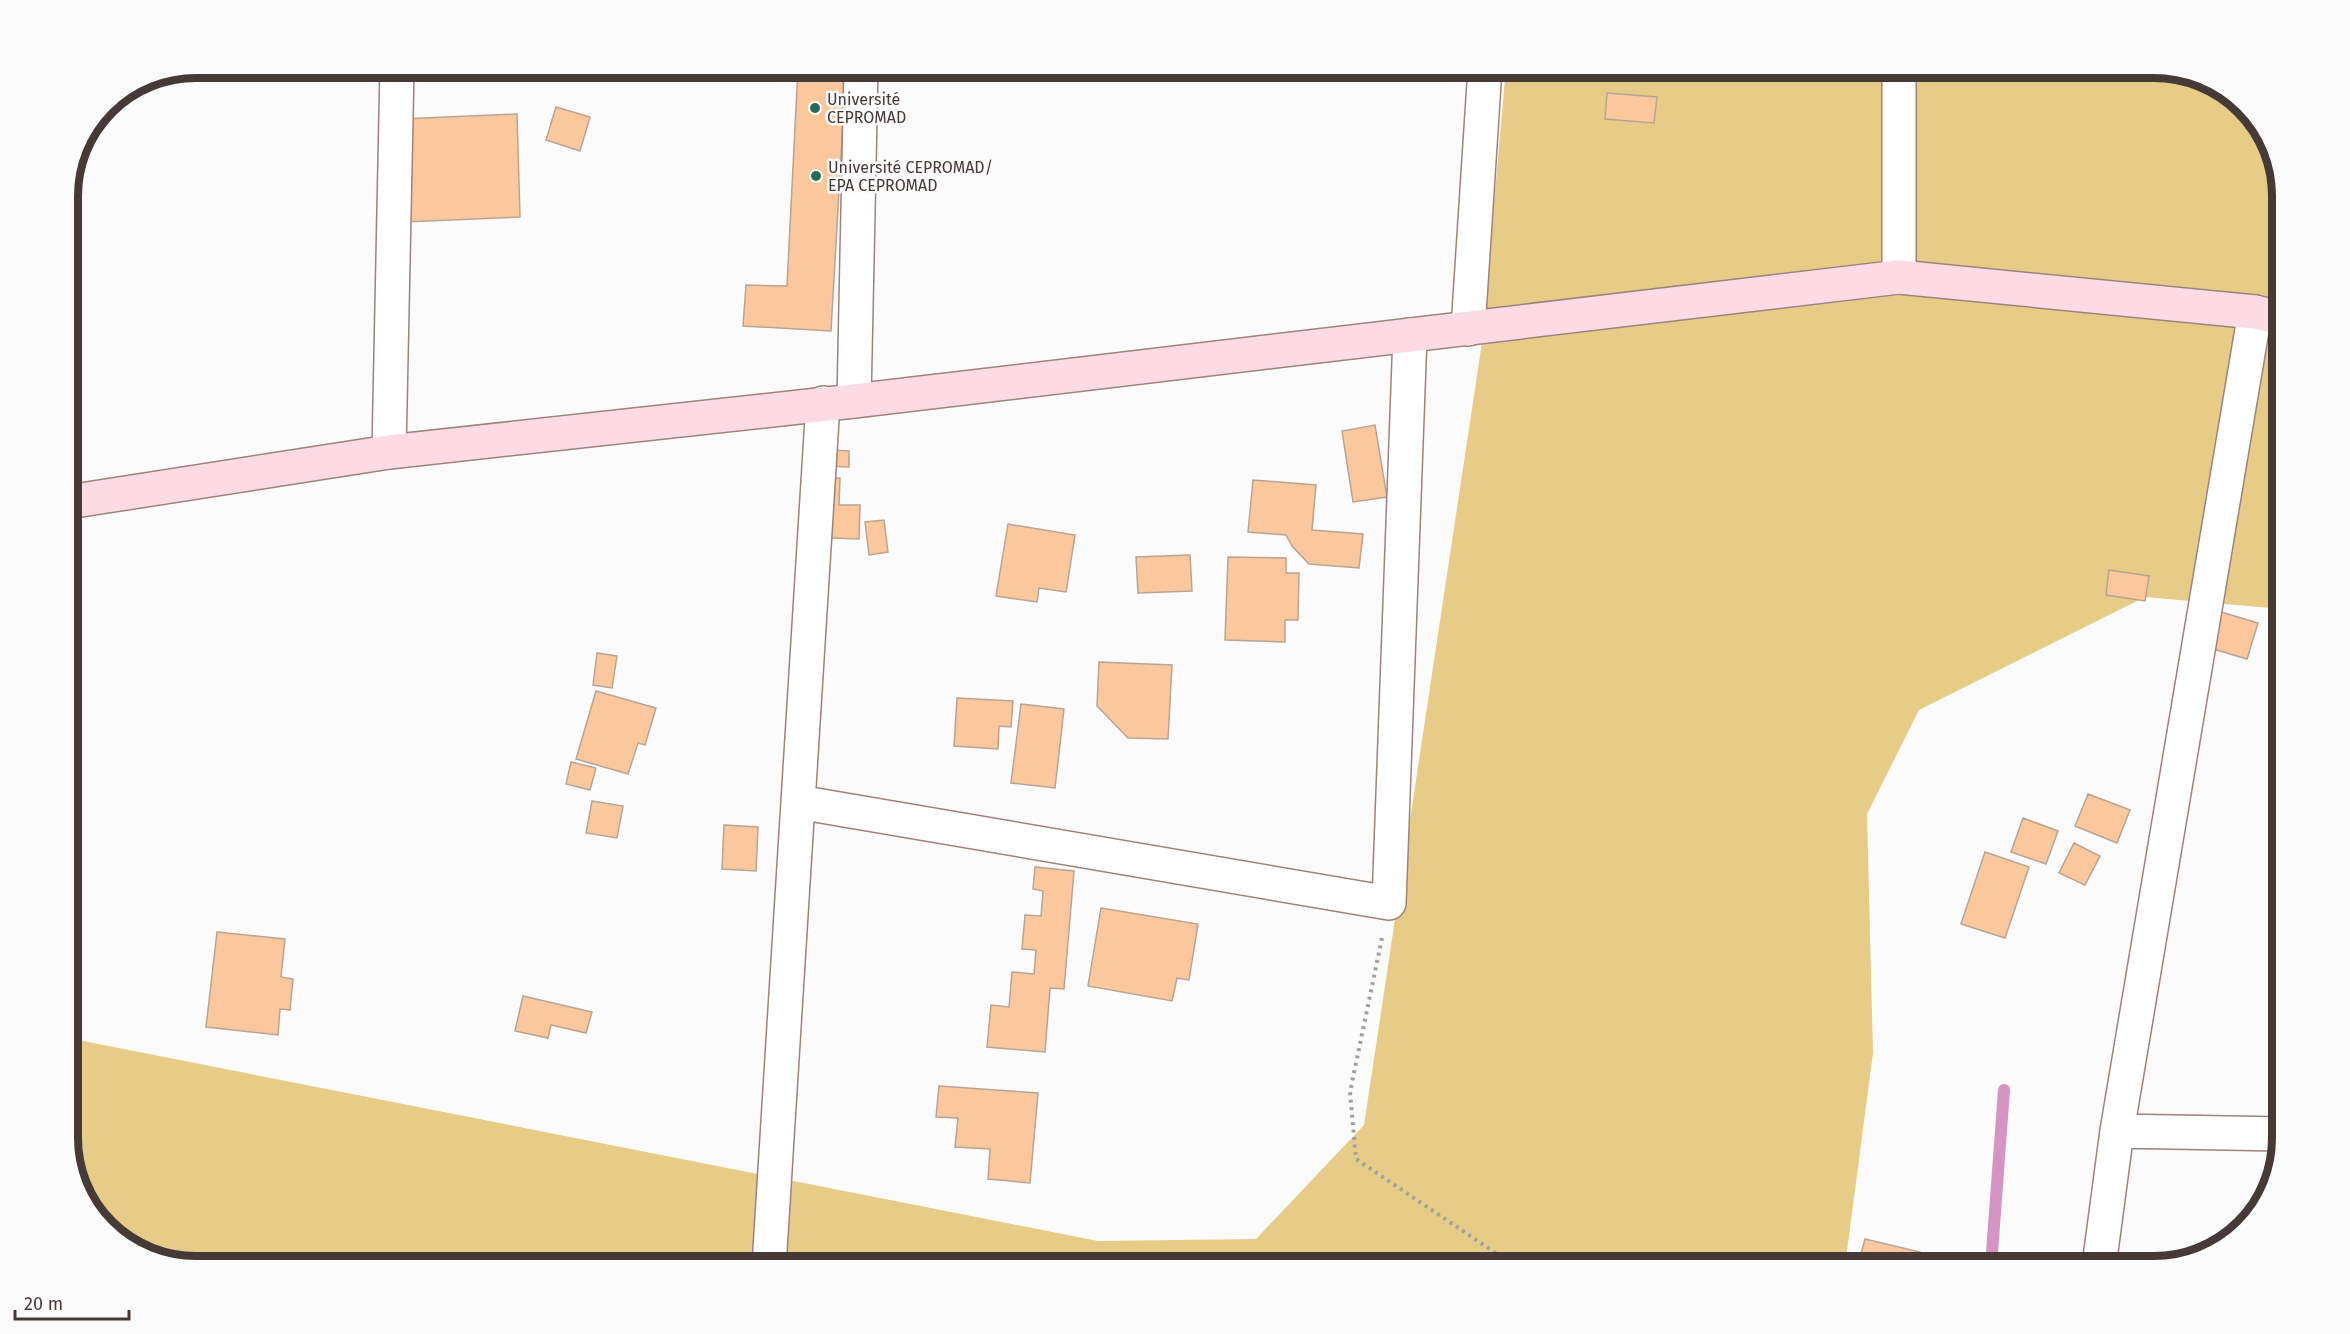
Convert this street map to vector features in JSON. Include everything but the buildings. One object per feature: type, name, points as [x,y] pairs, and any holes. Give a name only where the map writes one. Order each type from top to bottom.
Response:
[{"type":"street","points":[[389,452],[397,78]]},
{"type":"street","points":[[770,1256],[798,802],[839,402],[860,78]]},
{"type":"street","points":[[1468,329],[1484,78]]},
{"type":"street","points":[[1899,78],[1899,277]]},
{"type":"street","points":[[78,500],[389,452],[839,402],[1899,277],[2268,315],[2117,1131],[2100,1256]]},
{"type":"street","points":[[798,802],[1389,903],[1410,335]]},
{"type":"street","points":[[2117,1131],[2272,1134]]},
{"type":"path","points":[[1389,903],[1350,1092],[1356,1159],[1500,1256]]},
{"type":"shaded area","points":[[1505,78],[2170,79],[2199,87],[2226,102],[2248,124],[2263,151],[2272,188],[2272,608],[2145,597],[1919,710],[1867,814],[1873,1053],[1846,1256],[196,1256],[165,1252],[137,1240],[118,1227],[98,1204],[84,1176],[78,1146],[78,1040],[1098,1241],[1256,1239],[1364,1125],[1481,349]]},
{"type":"waterway","points":[[1992,1256],[2004,1090]]},
{"type":"place","name":"Université CEPROMAD","points":[[815,108]]},
{"type":"place","name":"Université CEPROMAD/ EPA CEPROMAD","points":[[816,176]]}]
